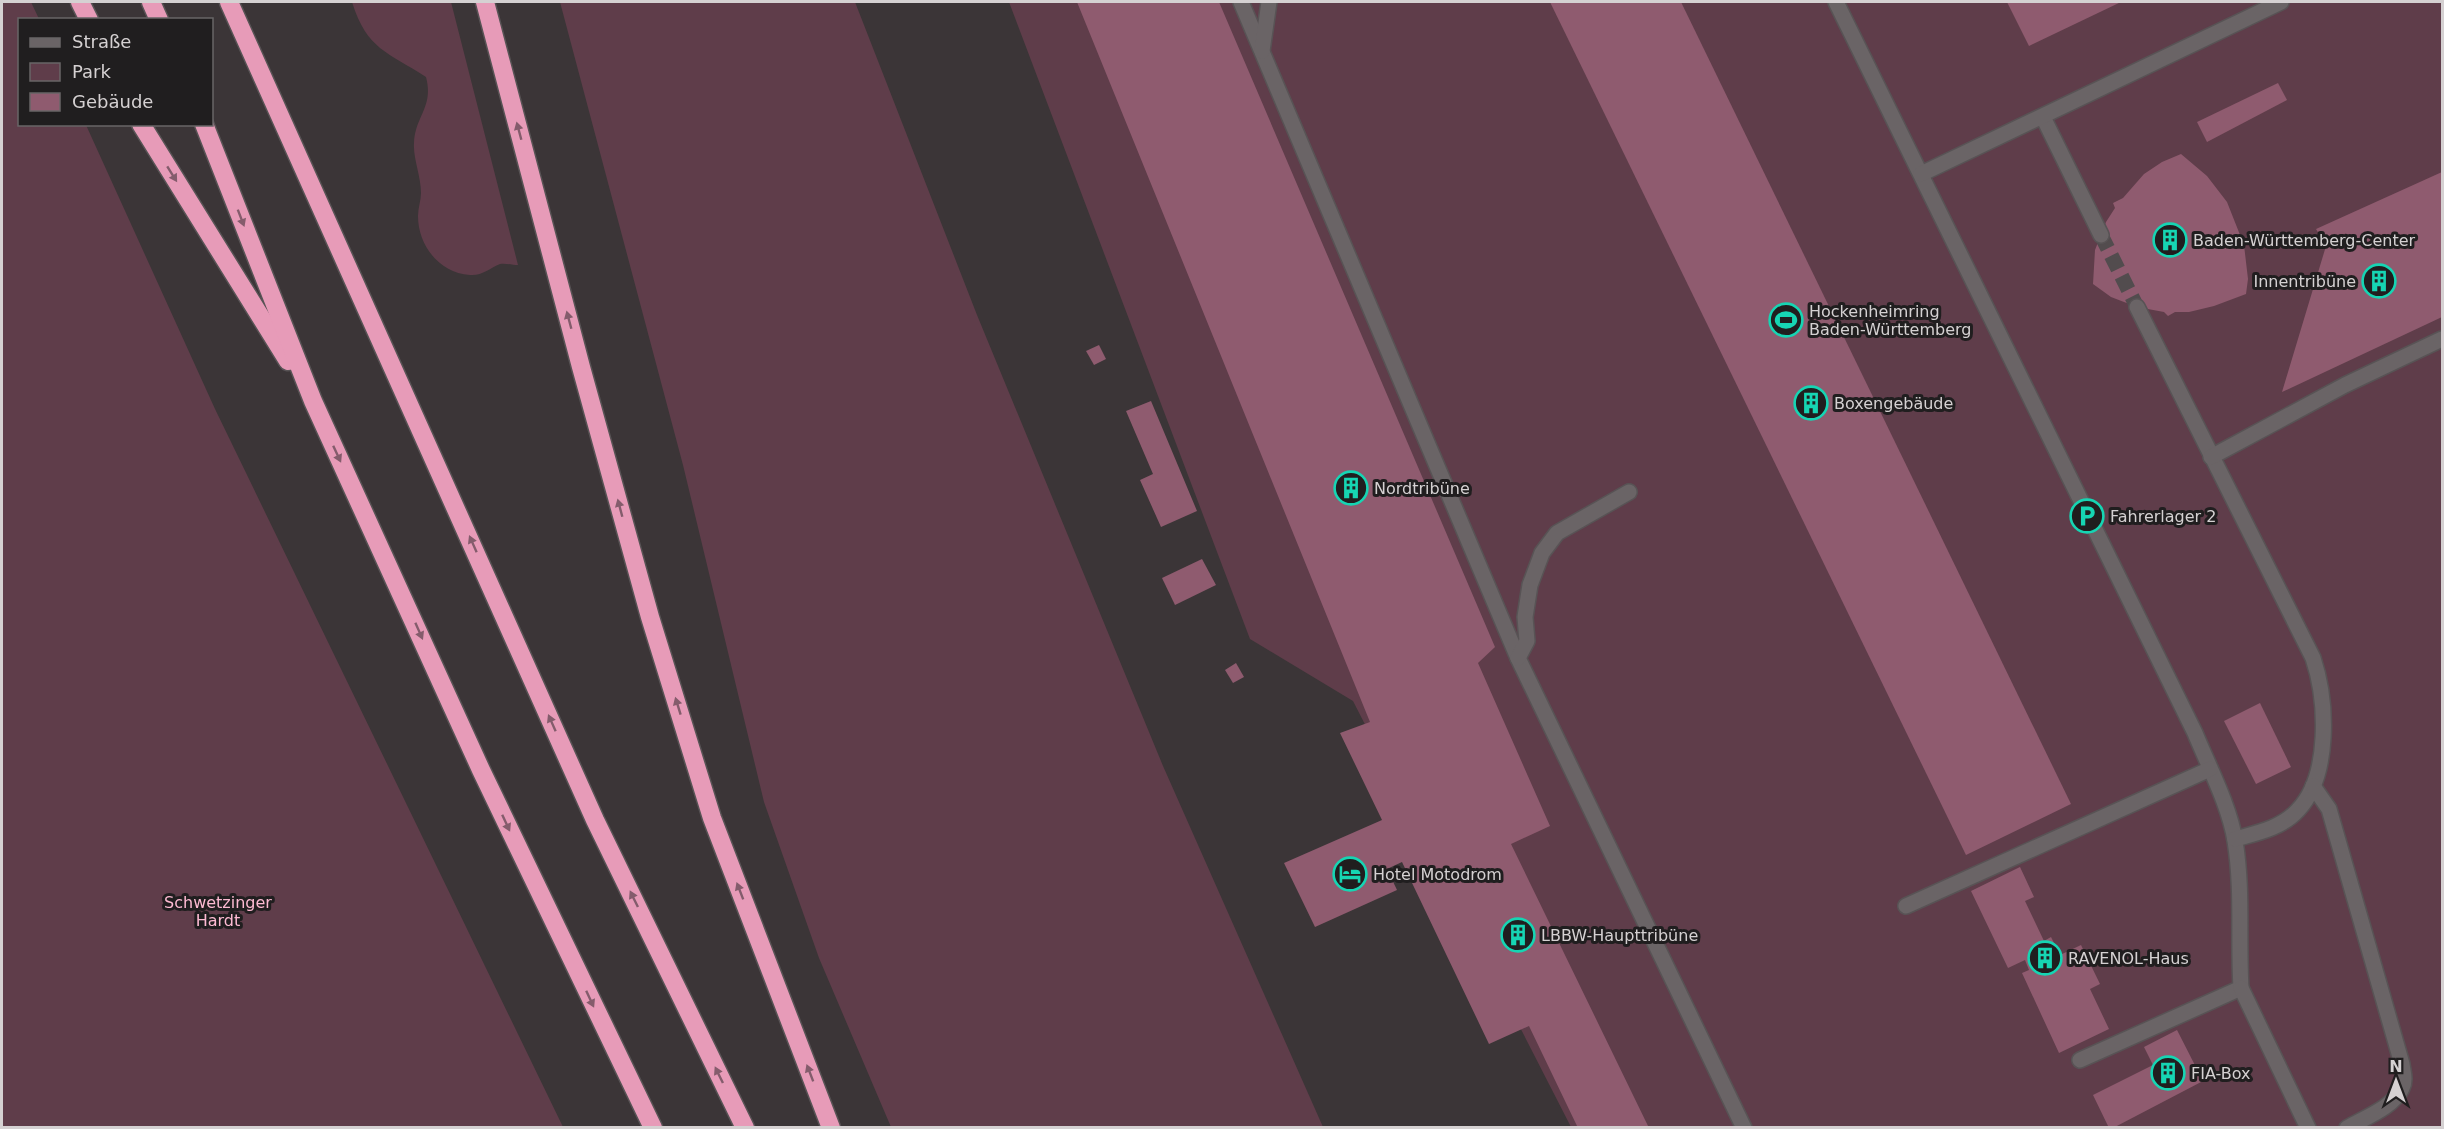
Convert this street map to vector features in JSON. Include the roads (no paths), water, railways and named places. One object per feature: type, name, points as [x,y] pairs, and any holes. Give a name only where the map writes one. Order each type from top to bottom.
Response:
[{"type":"highway","points":[[80,2],[88,18]]},
{"type":"highway","points":[[151,2],[158,18]]},
{"type":"highway","points":[[229,2],[590,809],[745,1128]]},
{"type":"highway","points":[[485,2],[644,596],[712,818],[831,1128]]},
{"type":"highway","points":[[142,126],[313,401]]},
{"type":"highway","points":[[205,126],[313,401],[482,770],[653,1128]]},
{"type":"lane","points":[[1241,2],[1518,658],[1744,1128]]},
{"type":"lane","points":[[1262,51],[1269,2]]},
{"type":"lane","points":[[1836,2],[2195,733],[2235,839],[2239,875],[2238,941],[2241,988],[2308,1128]]},
{"type":"lane","points":[[1920,174],[2043,117],[2249,8],[2281,2]]},
{"type":"lane","points":[[2043,117],[2101,235]]},
{"type":"lane","points":[[2137,307],[2313,658],[2320,679],[2323,725],[2318,769],[2313,786],[2298,811],[2282,823],[2260,833],[2235,839]]},
{"type":"lane","points":[[2211,457],[2345,386],[2442,339]]},
{"type":"lane","points":[[1518,658],[1527,641],[1525,617],[1530,585],[1542,553],[1557,533],[1629,492]]},
{"type":"lane","points":[[1906,906],[2210,769]]},
{"type":"lane","points":[[2313,786],[2330,809],[2402,1064],[2404,1080],[2402,1090],[2390,1102],[2347,1128]]},
{"type":"lane","points":[[2080,1060],[2241,988]]},
{"type":"tunnel","points":[[2101,235],[2137,307]]},
{"type":"place","name":"Baden-Württemberg-Center","points":[[2170,240]]},
{"type":"place","name":"Innentribüne","points":[[2379,281]]},
{"type":"place","name":"Hockenheimring Baden-Württemberg","points":[[1786,320]]},
{"type":"place","name":"Boxengebäude","points":[[1811,403]]},
{"type":"place","name":"Nordtribüne","points":[[1351,488]]},
{"type":"place","name":"Fahrerlager 2","points":[[2087,516]]},
{"type":"place","name":"Hotel Motodrom","points":[[1350,874]]},
{"type":"place","name":"LBBW-Haupttribüne","points":[[1518,935]]},
{"type":"place","name":"RAVENOL-Haus","points":[[2045,958]]},
{"type":"place","name":"FIA-Box","points":[[2168,1073]]},
{"type":"park label","name":"Schwetzinger Hardt","points":[[218,911]]}]
